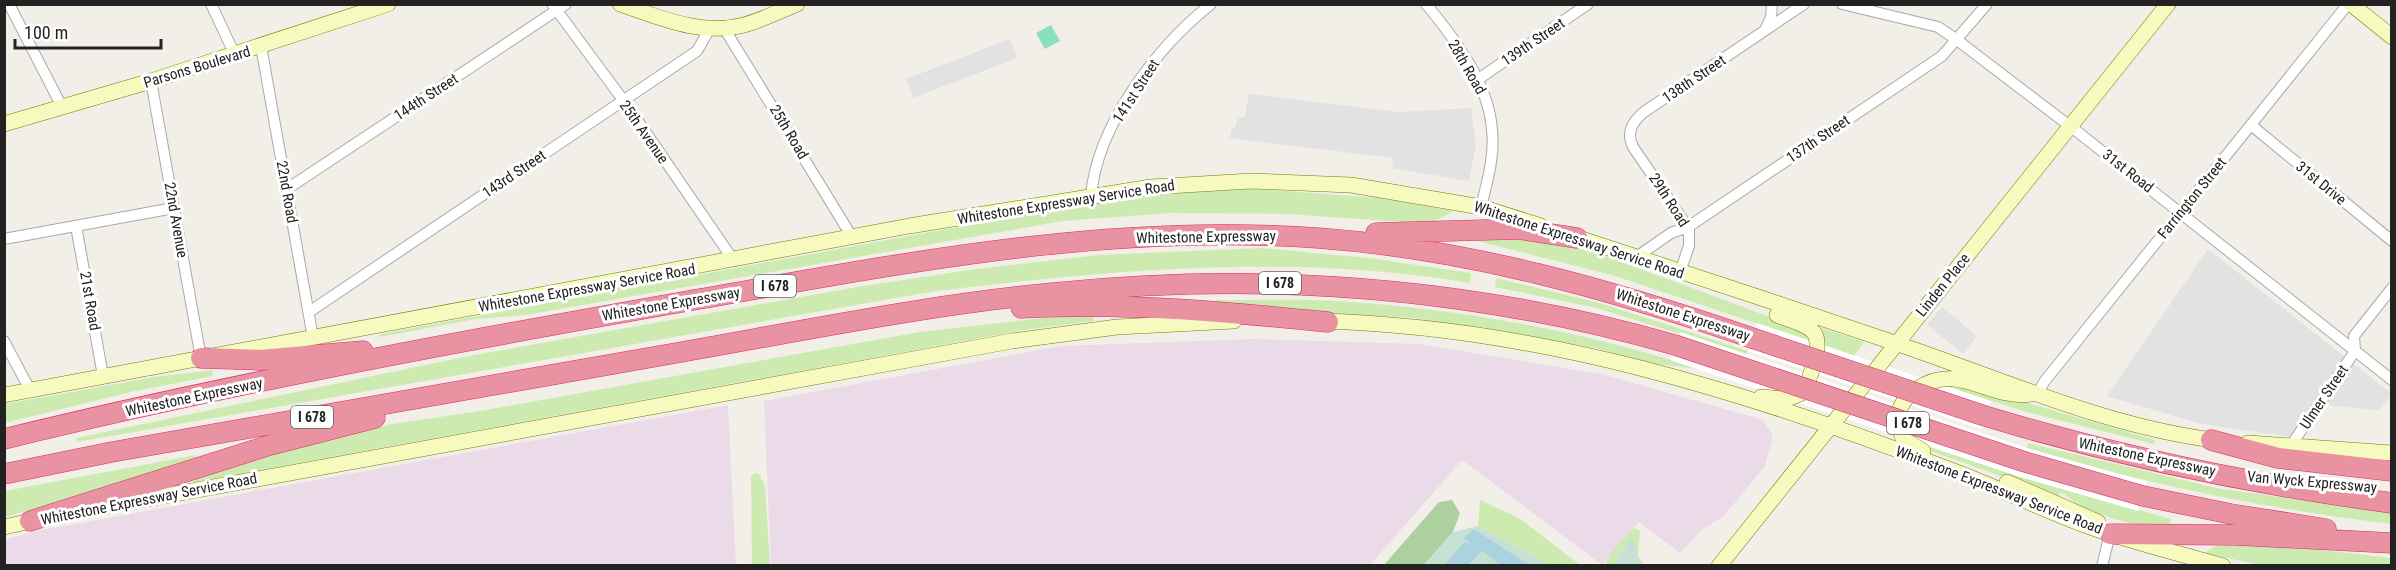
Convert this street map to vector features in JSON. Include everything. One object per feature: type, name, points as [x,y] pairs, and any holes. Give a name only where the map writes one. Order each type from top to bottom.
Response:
[{"type":"highway","points":[[1261,235],[1519,229],[1577,238]]},
{"type":"highway","name":"Whitestone Expressway","points":[[4,439],[347,366],[609,315],[871,269],[977,254],[1145,237],[1261,235],[1368,242],[1508,265],[1630,297],[1985,416],[2109,450],[2232,476],[2391,502]]},
{"type":"highway","name":"Whitestone Expressway","points":[[4,474],[112,452],[881,317],[1004,298],[1093,289],[1198,283],[1286,283],[1392,290],[1480,301],[1583,321],[1675,345],[2025,462],[2143,495],[2266,520],[2391,538]]},
{"type":"highway","points":[[881,317],[1091,307],[1220,312],[1328,322]]},
{"type":"highway","points":[[201,358],[260,360],[325,355],[609,315]]},
{"type":"highway","points":[[30,521],[295,437],[619,363]]},
{"type":"highway","points":[[2211,440],[2278,458],[2391,471]]},
{"type":"highway","name":"Van Wyck Expressway","points":[[2232,476],[2391,489]]},
{"type":"highway","points":[[2110,534],[2236,535],[2391,543]]},
{"type":"main road","name":"Parsons Boulevard","points":[[4,124],[235,55],[360,9],[388,4]]},
{"type":"main road","points":[[621,4],[676,22],[717,28],[745,24],[797,4]]},
{"type":"main road","name":"Linden Place","points":[[1719,566],[2169,4]]},
{"type":"main road","points":[[2350,4],[2391,37]]},
{"type":"main road","name":"Whitestone Expressway Service Road","points":[[4,395],[734,261],[852,237],[1091,196],[1179,184],[1299,182],[1363,187],[1481,207],[1896,343],[2123,421],[2211,440],[2391,453]]},
{"type":"main road","points":[[1724,287],[1767,310],[1808,326],[1816,334],[1819,343],[1806,387],[1799,396],[1783,399],[1728,393]]},
{"type":"main road","name":"Whitestone Expressway Service Road","points":[[4,527],[376,456],[1012,341],[1152,324],[1258,320],[1416,328],[1539,345],[1625,364],[1728,393],[1830,427],[1945,467],[2110,534],[2223,566]]},
{"type":"main road","points":[[2038,393],[2014,395],[1955,378],[1938,379],[1908,396],[1898,412],[1897,426],[1903,439],[1912,446],[2076,510],[2096,520],[2110,534]]},
{"type":"street","points":[[9,4],[62,107]]},
{"type":"street","points":[[211,4],[235,55]]},
{"type":"street","name":"141st Street","points":[[1091,196],[1104,148],[1133,92],[1169,43],[1211,4]]},
{"type":"street","name":"28th Road","points":[[1426,4],[1477,80],[1489,112],[1493,136],[1490,168],[1481,207]]},
{"type":"street","name":"139th Street","points":[[1477,80],[1588,4]]},
{"type":"street","points":[[1764,32],[1771,17],[1772,4]]},
{"type":"street","name":"138th Street","points":[[1630,131],[1640,116],[1804,4]]},
{"type":"street","name":"31st Road","points":[[1842,4],[1938,27],[1957,40],[2071,126],[2391,380]]},
{"type":"street","name":"137th Street","points":[[1635,258],[1674,232],[1688,227],[1942,56],[1987,4]]},
{"type":"street","name":"Farrington Street","points":[[2038,393],[2044,382],[2350,4]]},
{"type":"street","name":"25th Avenue","points":[[558,7],[734,261]]},
{"type":"street","name":"144th Street","points":[[286,189],[558,7]]},
{"type":"street","name":"143rd Street","points":[[309,312],[696,51],[717,28]]},
{"type":"street","name":"25th Road","points":[[717,28],[852,237]]},
{"type":"street","name":"22nd Road","points":[[261,46],[313,338]]},
{"type":"street","name":"22nd Avenue","points":[[151,81],[201,358]]},
{"type":"street","name":"31st Drive","points":[[2251,125],[2391,241]]},
{"type":"street","name":"29th Road","points":[[1630,131],[1635,150],[1688,227],[1690,240],[1680,272]]},
{"type":"street","points":[[4,239],[174,208]]},
{"type":"street","name":"21st Road","points":[[76,226],[103,376]]},
{"type":"street","name":"Ulmer Street","points":[[2290,447],[2355,351],[2354,336],[2391,288]]},
{"type":"street","points":[[4,341],[30,390]]},
{"type":"street","points":[[2102,566],[2110,534]]},
{"type":"shaded area","points":[[1010,39],[1017,58],[913,98],[906,79]]},
{"type":"shaded area","points":[[1249,94],[1399,112],[1471,108],[1476,145],[1469,181],[1392,168],[1393,158],[1230,138],[1231,130],[1236,126],[1237,117],[1245,117]]},
{"type":"shaded area","points":[[2208,249],[2392,394],[2391,396],[2378,410],[2312,404],[2291,437],[2201,424],[2107,396]]},
{"type":"shaded area","points":[[1942,307],[1977,336],[1963,354],[1927,325]]},
{"type":"shaded area","points":[[1253,339],[1420,344],[1601,374],[1763,420],[1773,436],[1765,466],[1723,517],[1704,528],[1680,553],[1639,522],[1602,565],[1462,460],[1370,565],[771,566],[764,401],[1061,346]]},
{"type":"shaded area","points":[[728,405],[736,565],[5,565],[5,539],[42,530]]},
{"type":"green space","points":[[1051,25],[1060,41],[1045,49],[1036,33]]},
{"type":"green space","points":[[1257,189],[1379,198],[1454,211],[1435,221],[1416,223],[1287,214],[1170,213],[1063,221],[526,315],[476,319],[380,337],[380,334],[1043,211],[1180,191]]},
{"type":"green space","points":[[1481,236],[1568,242],[1797,327],[1812,342],[1612,275],[1481,242]]},
{"type":"green space","points":[[1262,248],[1369,258],[1471,273],[1470,283],[1403,274],[1270,267],[1136,271],[1003,283],[936,291],[77,442],[76,438],[469,356],[863,286],[977,269],[1098,255]]},
{"type":"green space","points":[[1496,278],[1603,304],[1748,351],[1746,354],[1593,307],[1495,287]]},
{"type":"green space","points":[[1216,300],[1339,301],[1476,316],[1612,343],[1699,369],[1651,363],[1596,348],[1416,318],[1220,307],[1214,304]]},
{"type":"green space","points":[[1076,314],[1093,316],[1094,321],[1024,330],[194,482],[193,476],[282,450],[392,424],[480,411],[920,332]]},
{"type":"green space","points":[[1822,328],[1864,342],[1854,356],[1825,346]]},
{"type":"green space","points":[[212,370],[213,376],[135,391],[5,423],[5,404],[154,377]]},
{"type":"green space","points":[[1935,383],[1963,384],[2155,440],[2154,444],[2026,412]]},
{"type":"green space","points":[[1906,438],[2037,482],[2171,519],[2169,530],[2112,518],[2079,505],[2060,492],[2059,497],[1914,445]]},
{"type":"green space","points":[[2028,443],[2221,489],[2391,512],[2391,524],[2304,512],[2175,487],[2047,454],[2027,448]]},
{"type":"green space","points":[[196,455],[197,461],[5,517],[5,491]]},
{"type":"green space","points":[[758,473],[765,486],[770,565],[752,565],[751,475]]},
{"type":"green space","points":[[1452,500],[1460,513],[1453,532],[1424,565],[1383,566],[1439,502]]},
{"type":"green space","points":[[1480,500],[1519,518],[1580,565],[1550,565],[1478,526]]},
{"type":"green space","points":[[1478,526],[1550,565],[1530,565],[1474,529],[1471,543],[1464,542],[1444,565],[1424,566],[1453,532]]},
{"type":"green space","points":[[1634,528],[1640,531],[1638,556],[1644,565],[1640,565],[1631,537],[1613,565],[1604,566],[1615,548]]},
{"type":"green space","points":[[1632,536],[1640,565],[1613,565]]},
{"type":"green space","points":[[2238,540],[2391,558],[2391,565],[2260,565],[2204,553],[2218,545]]},
{"type":"green space","points":[[1482,551],[1500,565],[1469,566]]},
{"type":"water","points":[[1474,529],[1530,565],[1500,565],[1482,551],[1469,565],[1444,565],[1464,542],[1470,543],[1464,538]]},
{"type":"pier","points":[[1757,323],[1991,401],[1981,429],[1748,351]]},
{"type":"pier","points":[[1680,332],[2027,448],[2147,482],[2138,511],[2017,476],[1670,360]]}]
